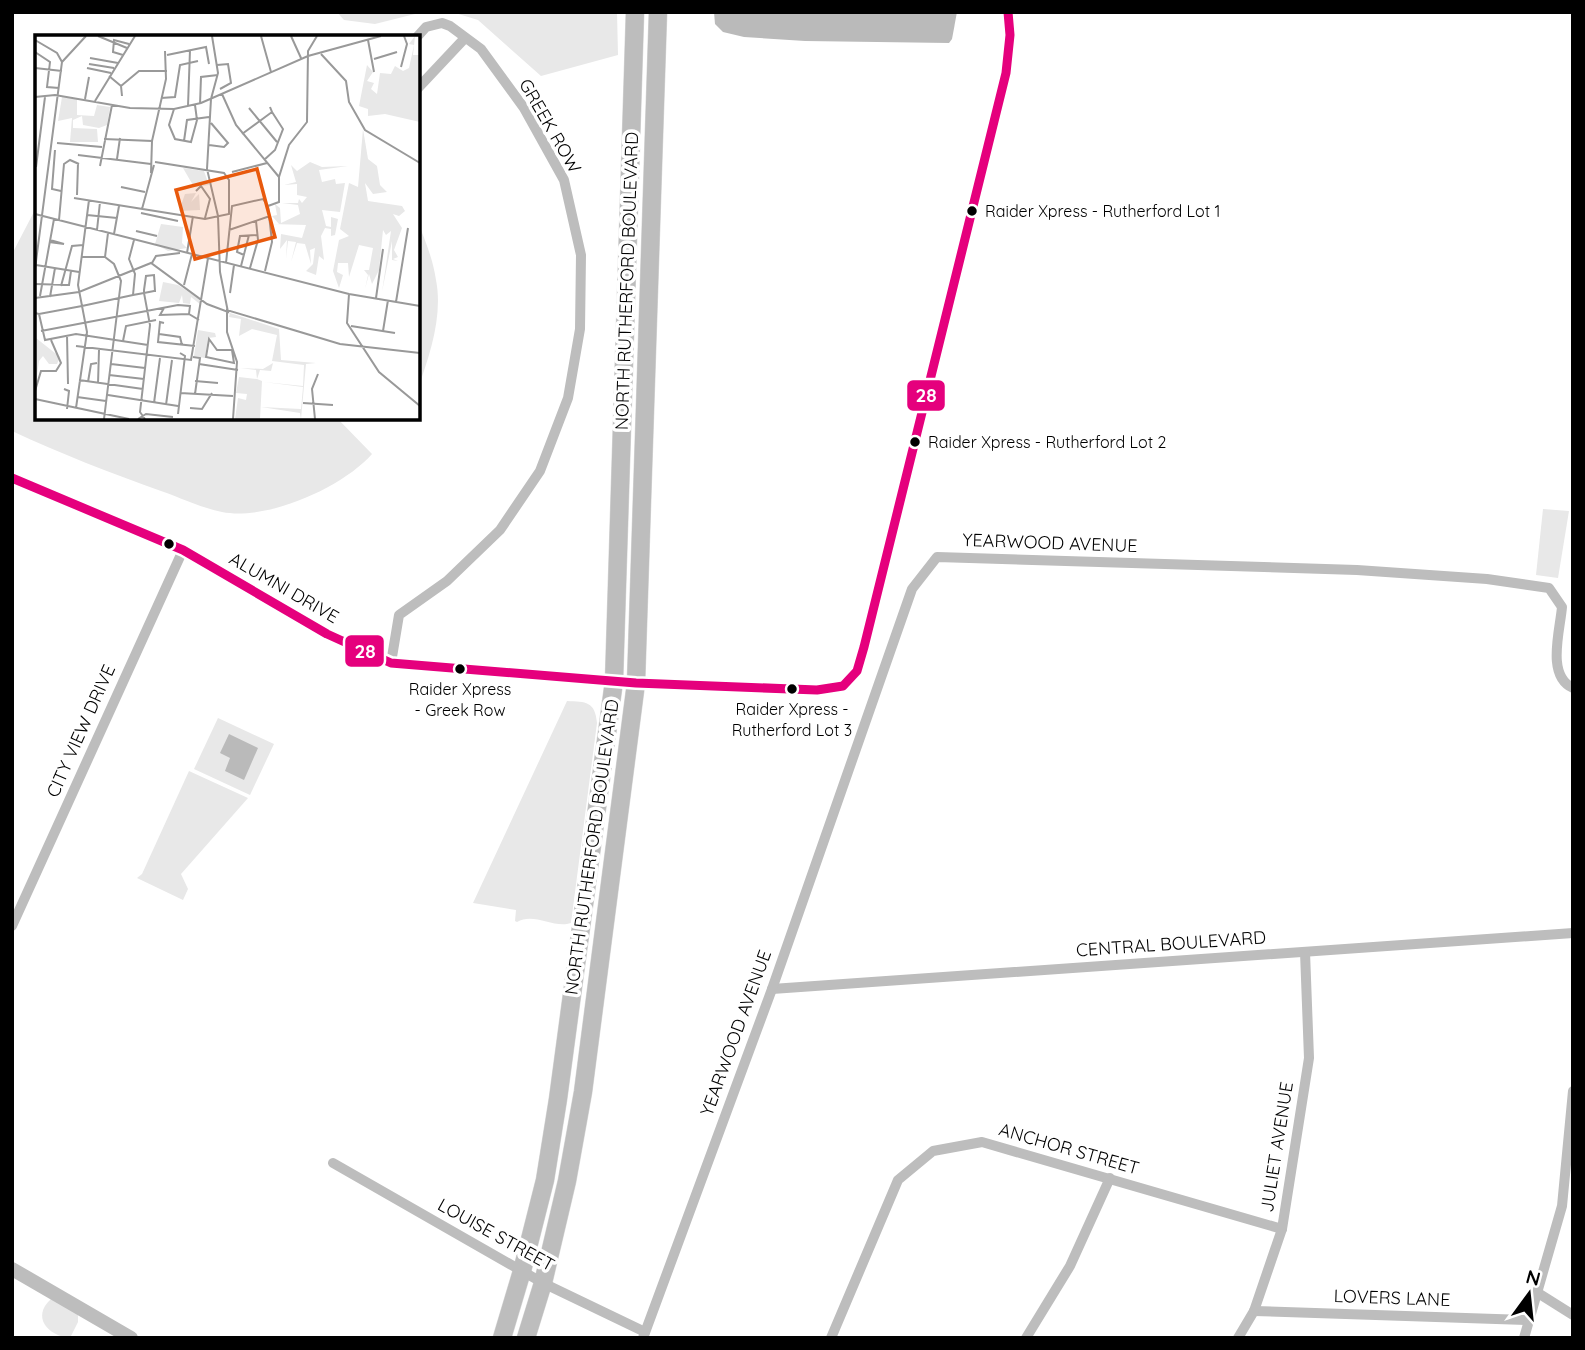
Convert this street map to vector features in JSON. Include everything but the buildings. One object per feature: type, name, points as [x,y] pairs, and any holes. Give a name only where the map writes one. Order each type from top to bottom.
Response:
[{"type":"main road","name":"NORTH RUTHERFORD BOULEVARD","points":[[502,1338],[545,1180],[614,681],[635,12]]},
{"type":"main road","name":"NORTH RUTHERFORD BOULEVARD","points":[[526,1338],[543,1283],[567,1181],[583,1092],[636,683],[658,12]]},
{"type":"street","name":"ALUMNI DRIVE","points":[[12,478],[183,550],[327,634],[391,663],[636,683],[817,690],[843,686],[857,671],[1006,73],[1010,35],[1008,12]]},
{"type":"street","name":"GREEK ROW","points":[[391,663],[399,615],[447,581],[500,530],[540,471],[568,398],[580,329],[581,255],[564,180],[524,108],[481,49],[442,23],[426,27],[419,35]]},
{"type":"street","points":[[420,86],[465,38]]},
{"type":"street","name":"CITY VIEW DRIVE","points":[[12,926],[183,550]]},
{"type":"street","name":"YEARWOOD AVENUE","points":[[644,1335],[772,989],[912,589],[937,557],[1357,570],[1487,579],[1549,588],[1562,607],[1556,669],[1566,685],[1573,688]]},
{"type":"street","name":"CENTRAL BOULEVARD","points":[[772,989],[1573,933]]},
{"type":"street","name":"JULIET AVENUE","points":[[1238,1338],[1254,1311],[1282,1229],[1309,1058],[1306,952]]},
{"type":"street","points":[[1524,1338],[1562,1206],[1573,1091]]},
{"type":"street","name":"ANCHOR STREET","points":[[831,1338],[898,1180],[933,1151],[982,1142],[1282,1229]]},
{"type":"street","name":"LOUISE STREET","points":[[332,1163],[543,1283],[644,1335]]},
{"type":"street","points":[[1026,1338],[1070,1266],[1110,1178]]},
{"type":"street","points":[[12,1269],[131,1338]]},
{"type":"street","points":[[1538,1293],[1573,1315]]},
{"type":"street","name":"LOVERS LANE","points":[[1254,1311],[1529,1320]]},
{"type":"shaded area","points":[[337,12],[423,12],[375,24],[344,20]]},
{"type":"shaded area","points":[[452,12],[617,12],[618,55],[541,76],[478,20]]},
{"type":"shaded area","points":[[714,12],[957,12],[949,43],[805,41],[744,37],[723,32],[715,24]]},
{"type":"shaded area","points":[[35,210],[35,420],[339,420],[372,454],[343,478],[303,499],[261,511],[222,512],[86,463],[12,431],[12,254]]},
{"type":"shaded area","points":[[420,228],[433,265],[438,293],[437,321],[420,382]]},
{"type":"shaded area","points":[[1543,509],[1569,511],[1558,578],[1536,575]]},
{"type":"shaded area","points":[[567,701],[588,704],[594,710],[597,723],[571,923],[558,924],[530,919],[517,922],[516,910],[473,903]]},
{"type":"shaded area","points":[[218,718],[274,744],[250,795],[194,769]]},
{"type":"shaded area","points":[[229,734],[258,748],[244,780],[225,771],[230,758],[220,753]]},
{"type":"shaded area","points":[[189,771],[248,798],[181,874],[188,889],[183,900],[137,878],[142,874]]},
{"type":"shaded area","points":[[51,1299],[78,1313],[78,1322],[70,1338],[49,1330],[42,1319],[42,1312]]},
{"type":"transit line","name":"28","points":[[12,478],[183,550],[327,634],[391,663],[636,683],[817,690],[843,686],[857,671],[864,647],[1006,73],[1010,35],[1008,12]]},
{"type":"place","name":"Raider Xpress - Rutherford Lot 1","points":[[972,211]]},
{"type":"place","name":"Raider Xpress - Rutherford Lot 2","points":[[915,442]]},
{"type":"place","name":"Raider Xpress - Greek Row","points":[[460,669]]},
{"type":"place","name":"Raider Xpress - Rutherford Lot 3","points":[[792,689]]}]
